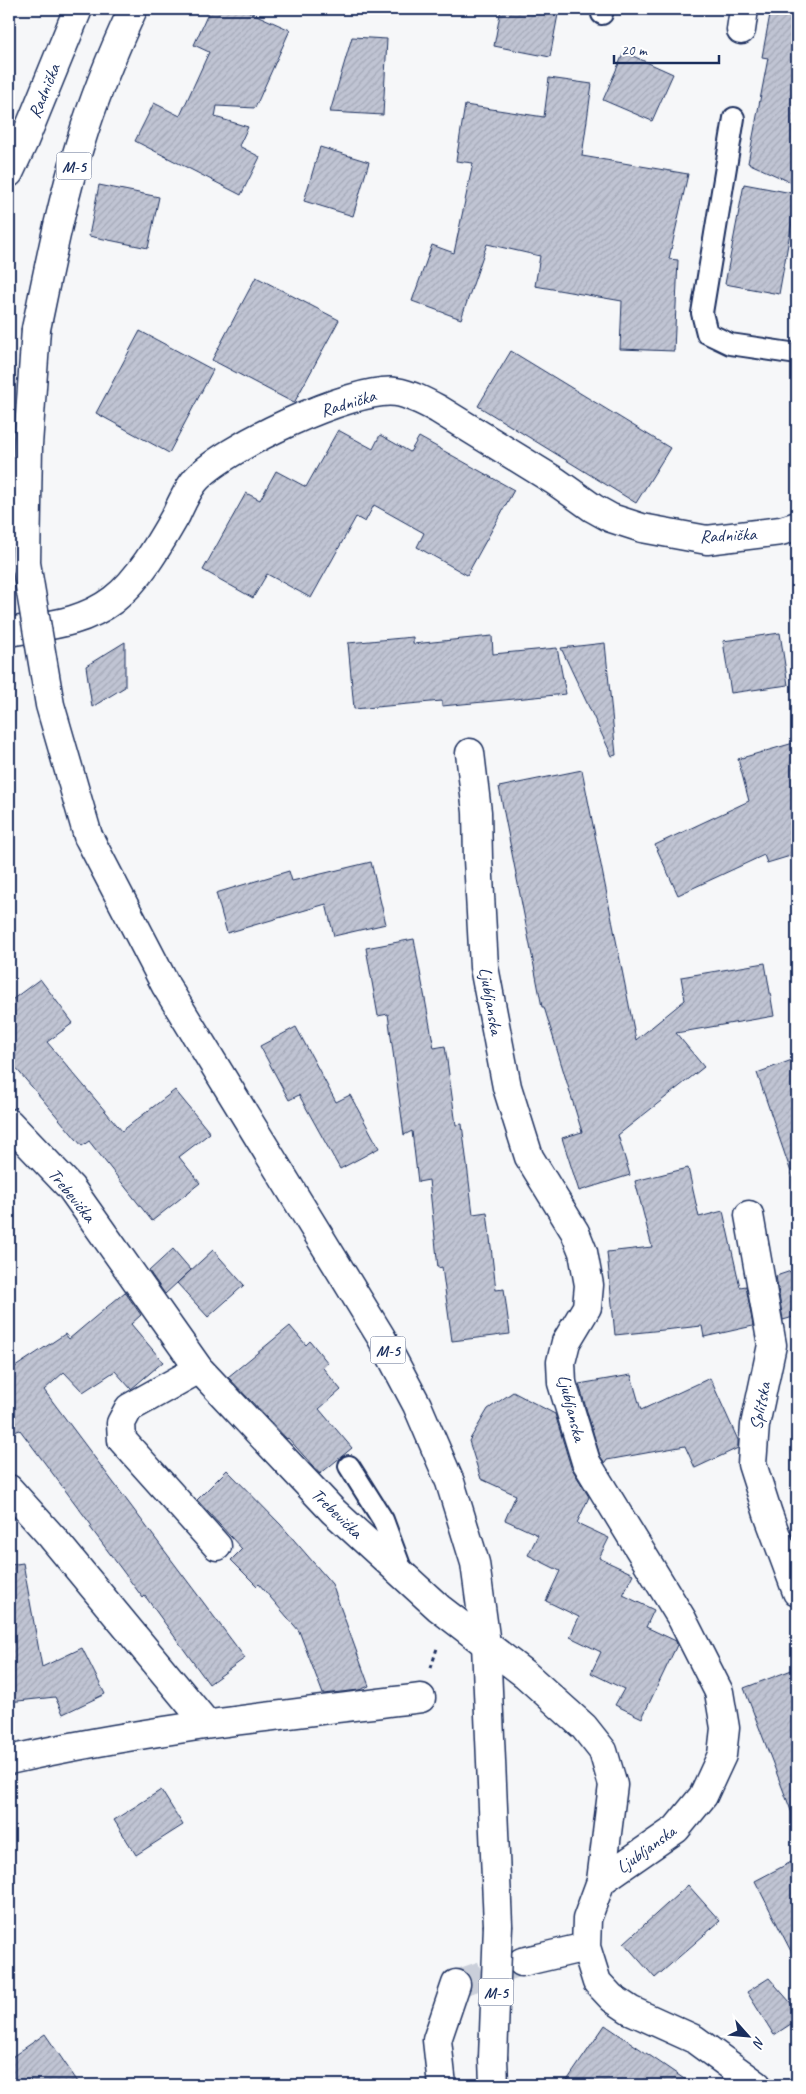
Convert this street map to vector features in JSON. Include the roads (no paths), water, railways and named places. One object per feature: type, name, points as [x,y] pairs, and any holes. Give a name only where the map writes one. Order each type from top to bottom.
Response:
[{"type":"street","name":"Radnička","points":[[9,173],[24,142],[78,9]]},
{"type":"street","name":"M-5","points":[[133,9],[118,39],[80,143],[58,224],[36,329],[28,445],[26,563],[50,705],[88,836],[166,986],[376,1328],[417,1405],[450,1482],[475,1563],[486,1644],[498,1925],[494,2085]]},
{"type":"street","name":"Radnička","points":[[9,632],[74,621],[112,601],[124,590],[159,544],[194,482],[207,468],[243,444],[343,401],[379,393],[396,392],[421,400],[555,481],[611,518],[642,528],[708,540],[781,531],[797,526]]},
{"type":"street","name":"Ljubljanska","points":[[470,752],[478,812],[478,859],[484,967],[507,1088],[529,1157],[575,1232],[583,1252],[589,1285],[587,1307],[566,1342],[561,1362],[562,1383],[586,1462],[686,1627],[719,1692],[725,1728],[722,1755],[703,1796],[682,1822],[676,1829],[601,1880]]},
{"type":"street","name":"Trebevićka","points":[[9,1123],[71,1188],[199,1369],[333,1511],[404,1576],[486,1644]]},
{"type":"street","name":"Splitska","points":[[749,1215],[772,1346],[755,1425],[752,1464],[797,1592]]},
{"type":"street","points":[[199,1369],[129,1408],[121,1423],[122,1440],[217,1546]]},
{"type":"street","points":[[9,1489],[52,1537],[206,1724]]},
{"type":"street","name":"Ljubljanska","points":[[486,1644],[526,1675],[584,1727],[603,1751],[612,1784],[601,1880],[586,1919],[586,1947],[597,1982],[612,1998],[630,2010],[694,2039],[758,2085]]},
{"type":"street","points":[[9,1760],[80,1744],[206,1724],[421,1698]]},
{"type":"street","points":[[522,1962],[586,1947]]},
{"type":"street","points":[[442,2085],[437,2040],[456,1984]]},
{"type":"lane","points":[[734,118],[702,313],[707,333],[730,344],[797,354]]},
{"type":"lane","points":[[349,1466],[383,1520],[404,1576]]},
{"type":"tunnel","points":[[456,1984],[518,1963]]}]
